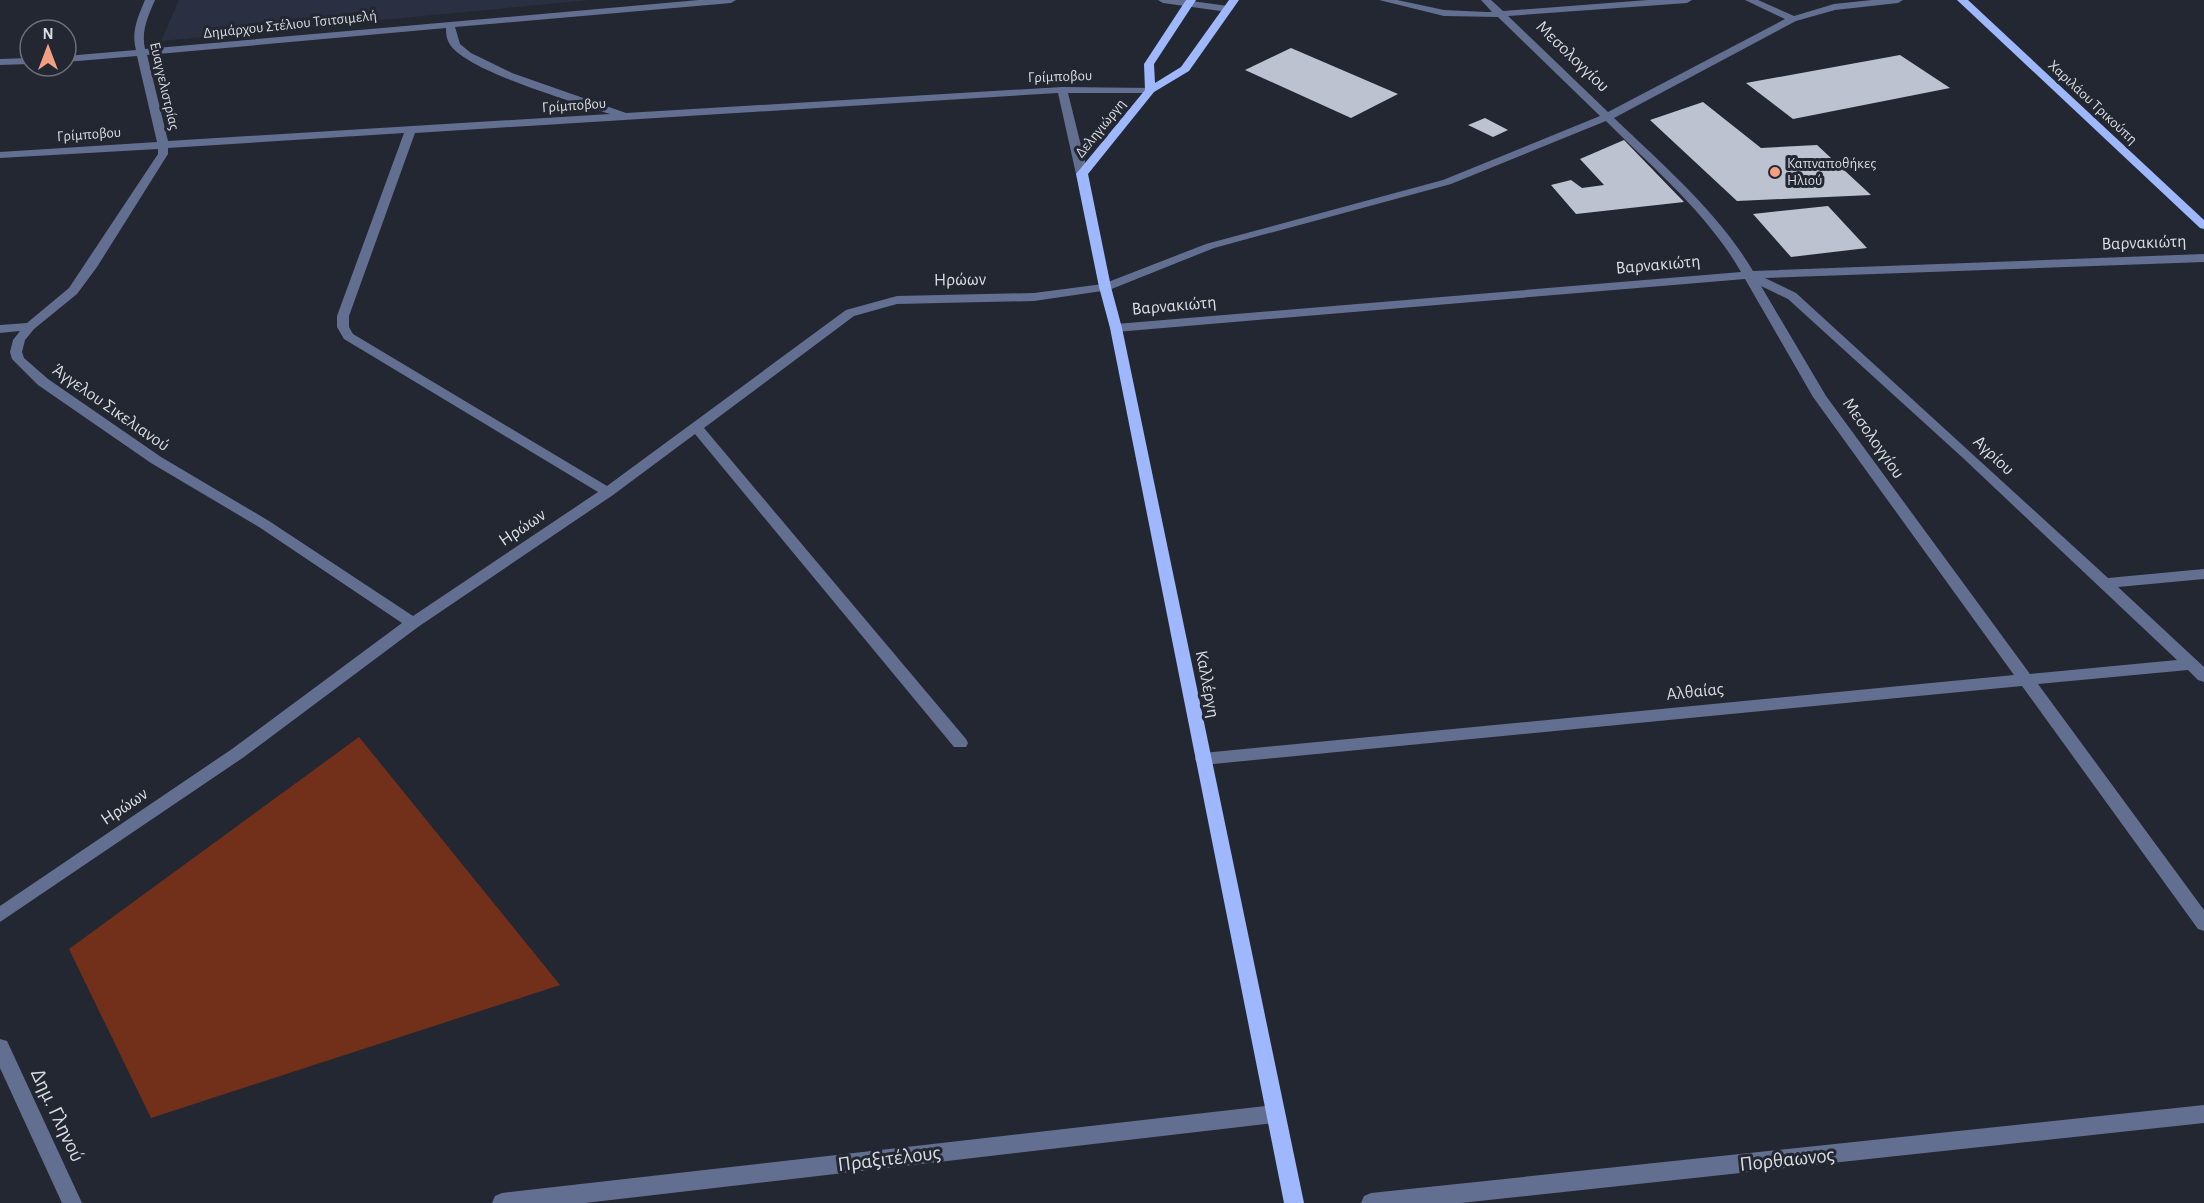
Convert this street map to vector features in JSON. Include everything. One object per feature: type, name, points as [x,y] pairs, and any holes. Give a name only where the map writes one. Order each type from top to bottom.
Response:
[{"type":"main road","name":"Χαριλάου Τρικούπη","points":[[1962,0],[2204,225]]},
{"type":"main road","name":"Δεληγιώργη","points":[[1150,90],[1149,64],[1190,2]]},
{"type":"main road","name":"Δεληγιώργη","points":[[1082,174],[1150,90],[1185,69],[1231,4]]},
{"type":"main road","name":"Καλλέργη","points":[[1082,174],[1105,287],[1116,328],[1294,1203]]},
{"type":"street","name":"Ευαγγελιστρίας","points":[[150,0],[138,33],[163,144]]},
{"type":"street","name":"Δημάρχου Στέλιου Τσιτσιμελή","points":[[78,58],[731,0]]},
{"type":"street","points":[[1163,0],[1231,4]]},
{"type":"street","points":[[1384,0],[1444,13],[1501,15],[1687,0]]},
{"type":"street","name":"Μεσολογγίου","points":[[1486,0],[1718,229],[1749,275],[1825,404],[2204,924]]},
{"type":"street","points":[[1750,0],[1793,19]]},
{"type":"street","name":"Ηρώων","points":[[0,915],[238,753],[413,623],[609,492],[843,317],[864,308],[897,300],[1034,297],[1105,287],[1210,246],[1447,182],[1607,117],[1793,19],[1834,7],[1898,0]]},
{"type":"street","points":[[450,24],[454,44],[465,54],[481,63],[627,117]]},
{"type":"street","points":[[0,62],[18,61]]},
{"type":"street","name":"Γρίμποβου","points":[[0,154],[1062,90],[1150,90]]},
{"type":"street","name":"Δεληγιώργη","points":[[1062,90],[1082,174]]},
{"type":"street","points":[[411,130],[343,316],[342,327],[348,336],[609,492]]},
{"type":"street","name":"Άγγελου Σικελιανού","points":[[163,144],[162,157],[92,267],[66,299],[30,326],[19,340],[16,352],[23,366],[156,460],[264,524],[413,623]]},
{"type":"street","name":"Βαρνακιώτη","points":[[1116,328],[1749,275],[2204,258]]},
{"type":"street","name":"Αγρίου","points":[[1749,275],[1792,296],[2204,676]]},
{"type":"street","points":[[0,329],[30,326]]},
{"type":"street","points":[[696,427],[960,743]]},
{"type":"street","points":[[2104,583],[2204,574]]},
{"type":"street","name":"Αλθαίας","points":[[1203,759],[2190,664]]},
{"type":"street","name":"Δημ. Γληνού","points":[[0,1047],[72,1203]]},
{"type":"street","name":"Πραξιτέλους","points":[[502,1203],[1275,1114]]},
{"type":"street","name":"Πορθαωνος","points":[[1371,1203],[2204,1114]]},
{"type":"shaded area","points":[[179,0],[590,0],[161,41]]},
{"type":"shaded area","points":[[359,737],[560,985],[151,1118],[69,949]]},
{"type":"building","points":[[1291,48],[1398,94],[1351,118],[1245,70]]},
{"type":"building","points":[[1900,55],[1950,88],[1793,119],[1746,83]]},
{"type":"building","name":"Καπναποθήκες Ηλιού","points":[[1703,102],[1761,148],[1817,145],[1871,195],[1737,201],[1650,120]]},
{"type":"building","points":[[1485,118],[1508,130],[1493,137],[1468,125]]},
{"type":"building","points":[[1624,140],[1684,202],[1576,214],[1551,185],[1571,180],[1582,188],[1604,185],[1580,159]]},
{"type":"building","points":[[1828,206],[1867,248],[1791,257],[1753,214]]},
{"type":"place","name":"Καπναποθήκες Ηλιού","points":[[1775,172]]}]
